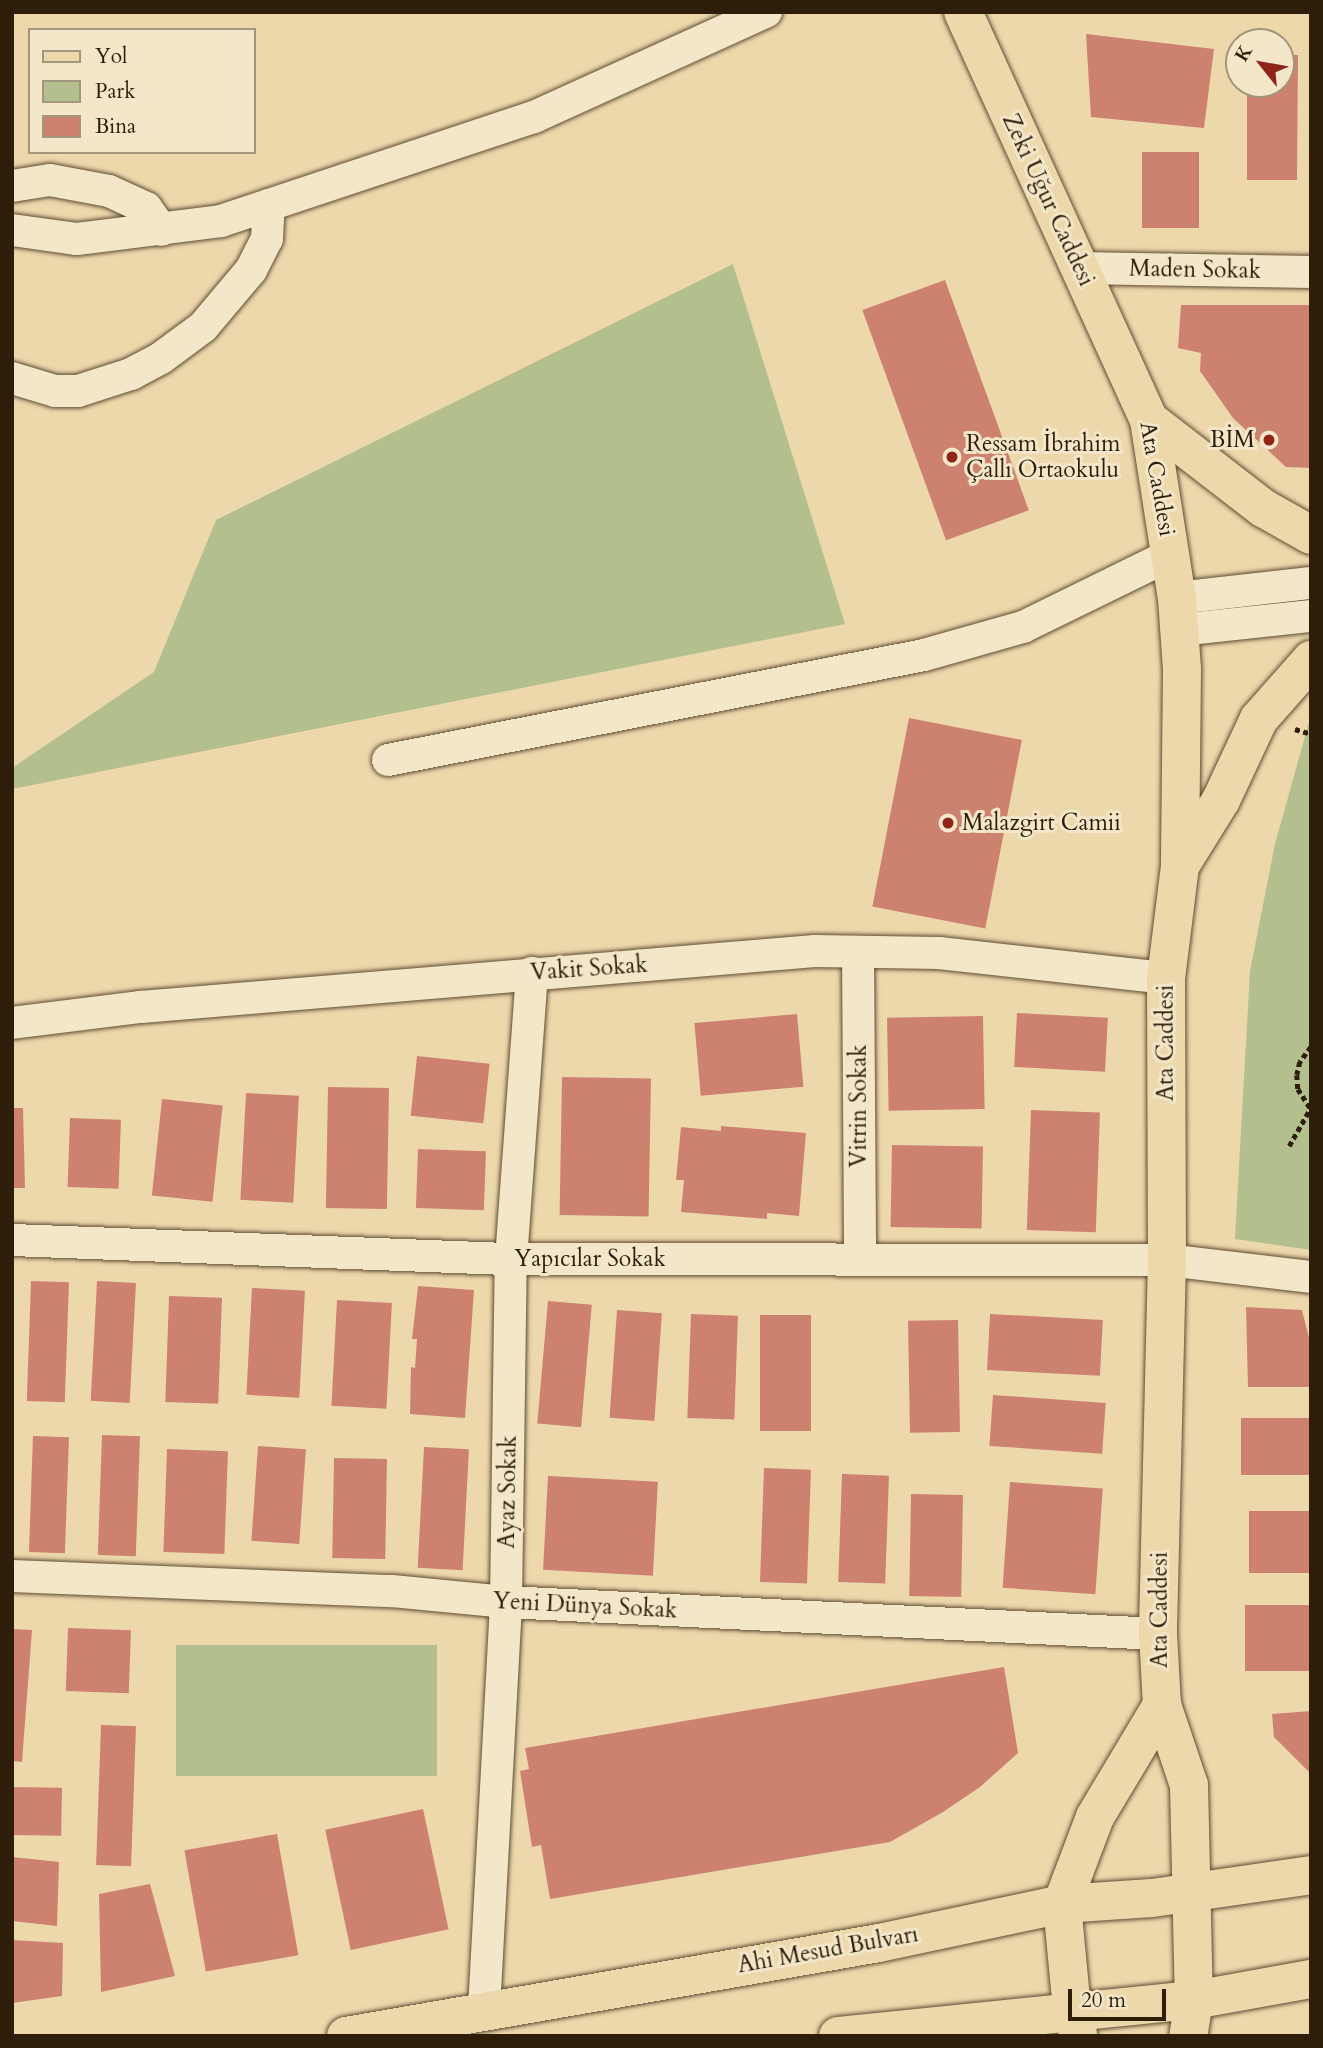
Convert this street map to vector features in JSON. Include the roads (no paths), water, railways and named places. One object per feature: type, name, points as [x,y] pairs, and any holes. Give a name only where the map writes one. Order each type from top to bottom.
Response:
[{"type":"main road","name":"Zeki Uğur Caddesi","points":[[963,12],[1141,404]]},
{"type":"main road","points":[[1141,404],[1263,508],[1311,535]]},
{"type":"main road","name":"Ata Caddesi","points":[[1141,404],[1170,555],[1182,669],[1180,866],[1166,978],[1167,1260],[1158,1634],[1162,1705],[1189,1784],[1193,1892],[1191,2018]]},
{"type":"main road","points":[[1180,866],[1221,800],[1259,719],[1311,660]]},
{"type":"main road","points":[[1075,2023],[1062,1904],[1095,1817],[1162,1705]]},
{"type":"main road","name":"Ahi Mesud Bulvarı","points":[[346,2036],[879,1942],[1062,1904],[1193,1892],[1311,1875]]},
{"type":"main road","points":[[838,2036],[1191,2018],[1311,1979]]},
{"type":"street","points":[[12,230],[77,239],[220,221],[534,117],[752,14]]},
{"type":"street","points":[[12,186],[50,180],[109,191],[146,208],[162,230]]},
{"type":"street","points":[[12,378],[44,389],[78,391],[131,374],[172,351],[221,309],[261,256],[270,222],[269,205]]},
{"type":"street","name":"Maden Sokak","points":[[1080,268],[1311,272]]},
{"type":"street","points":[[388,760],[956,647],[1023,627],[1170,555]]},
{"type":"street","points":[[1178,614],[1311,583]]},
{"type":"street","points":[[1178,614],[1311,616]]},
{"type":"street","name":"Vakit Sokak","points":[[12,1023],[141,1007],[815,951],[939,953],[1166,978]]},
{"type":"street","name":"Vitrin Sokak","points":[[858,952],[860,1259]]},
{"type":"street","name":"Ayaz Sokak","points":[[484,2010],[506,1602],[511,1259],[532,973]]},
{"type":"street","name":"Yapıcılar Sokak","points":[[12,1240],[511,1259],[1167,1260],[1311,1277]]},
{"type":"street","name":"Yeni Dünya Sokak","points":[[12,1576],[393,1591],[506,1602],[1158,1634]]},
{"type":"place","name":"BİM","points":[[1269,440]]},
{"type":"place","name":"Ressam İbrahim Çallı Ortaokulu","points":[[952,457]]},
{"type":"place","name":"Malazgirt Camii","points":[[948,823]]}]
